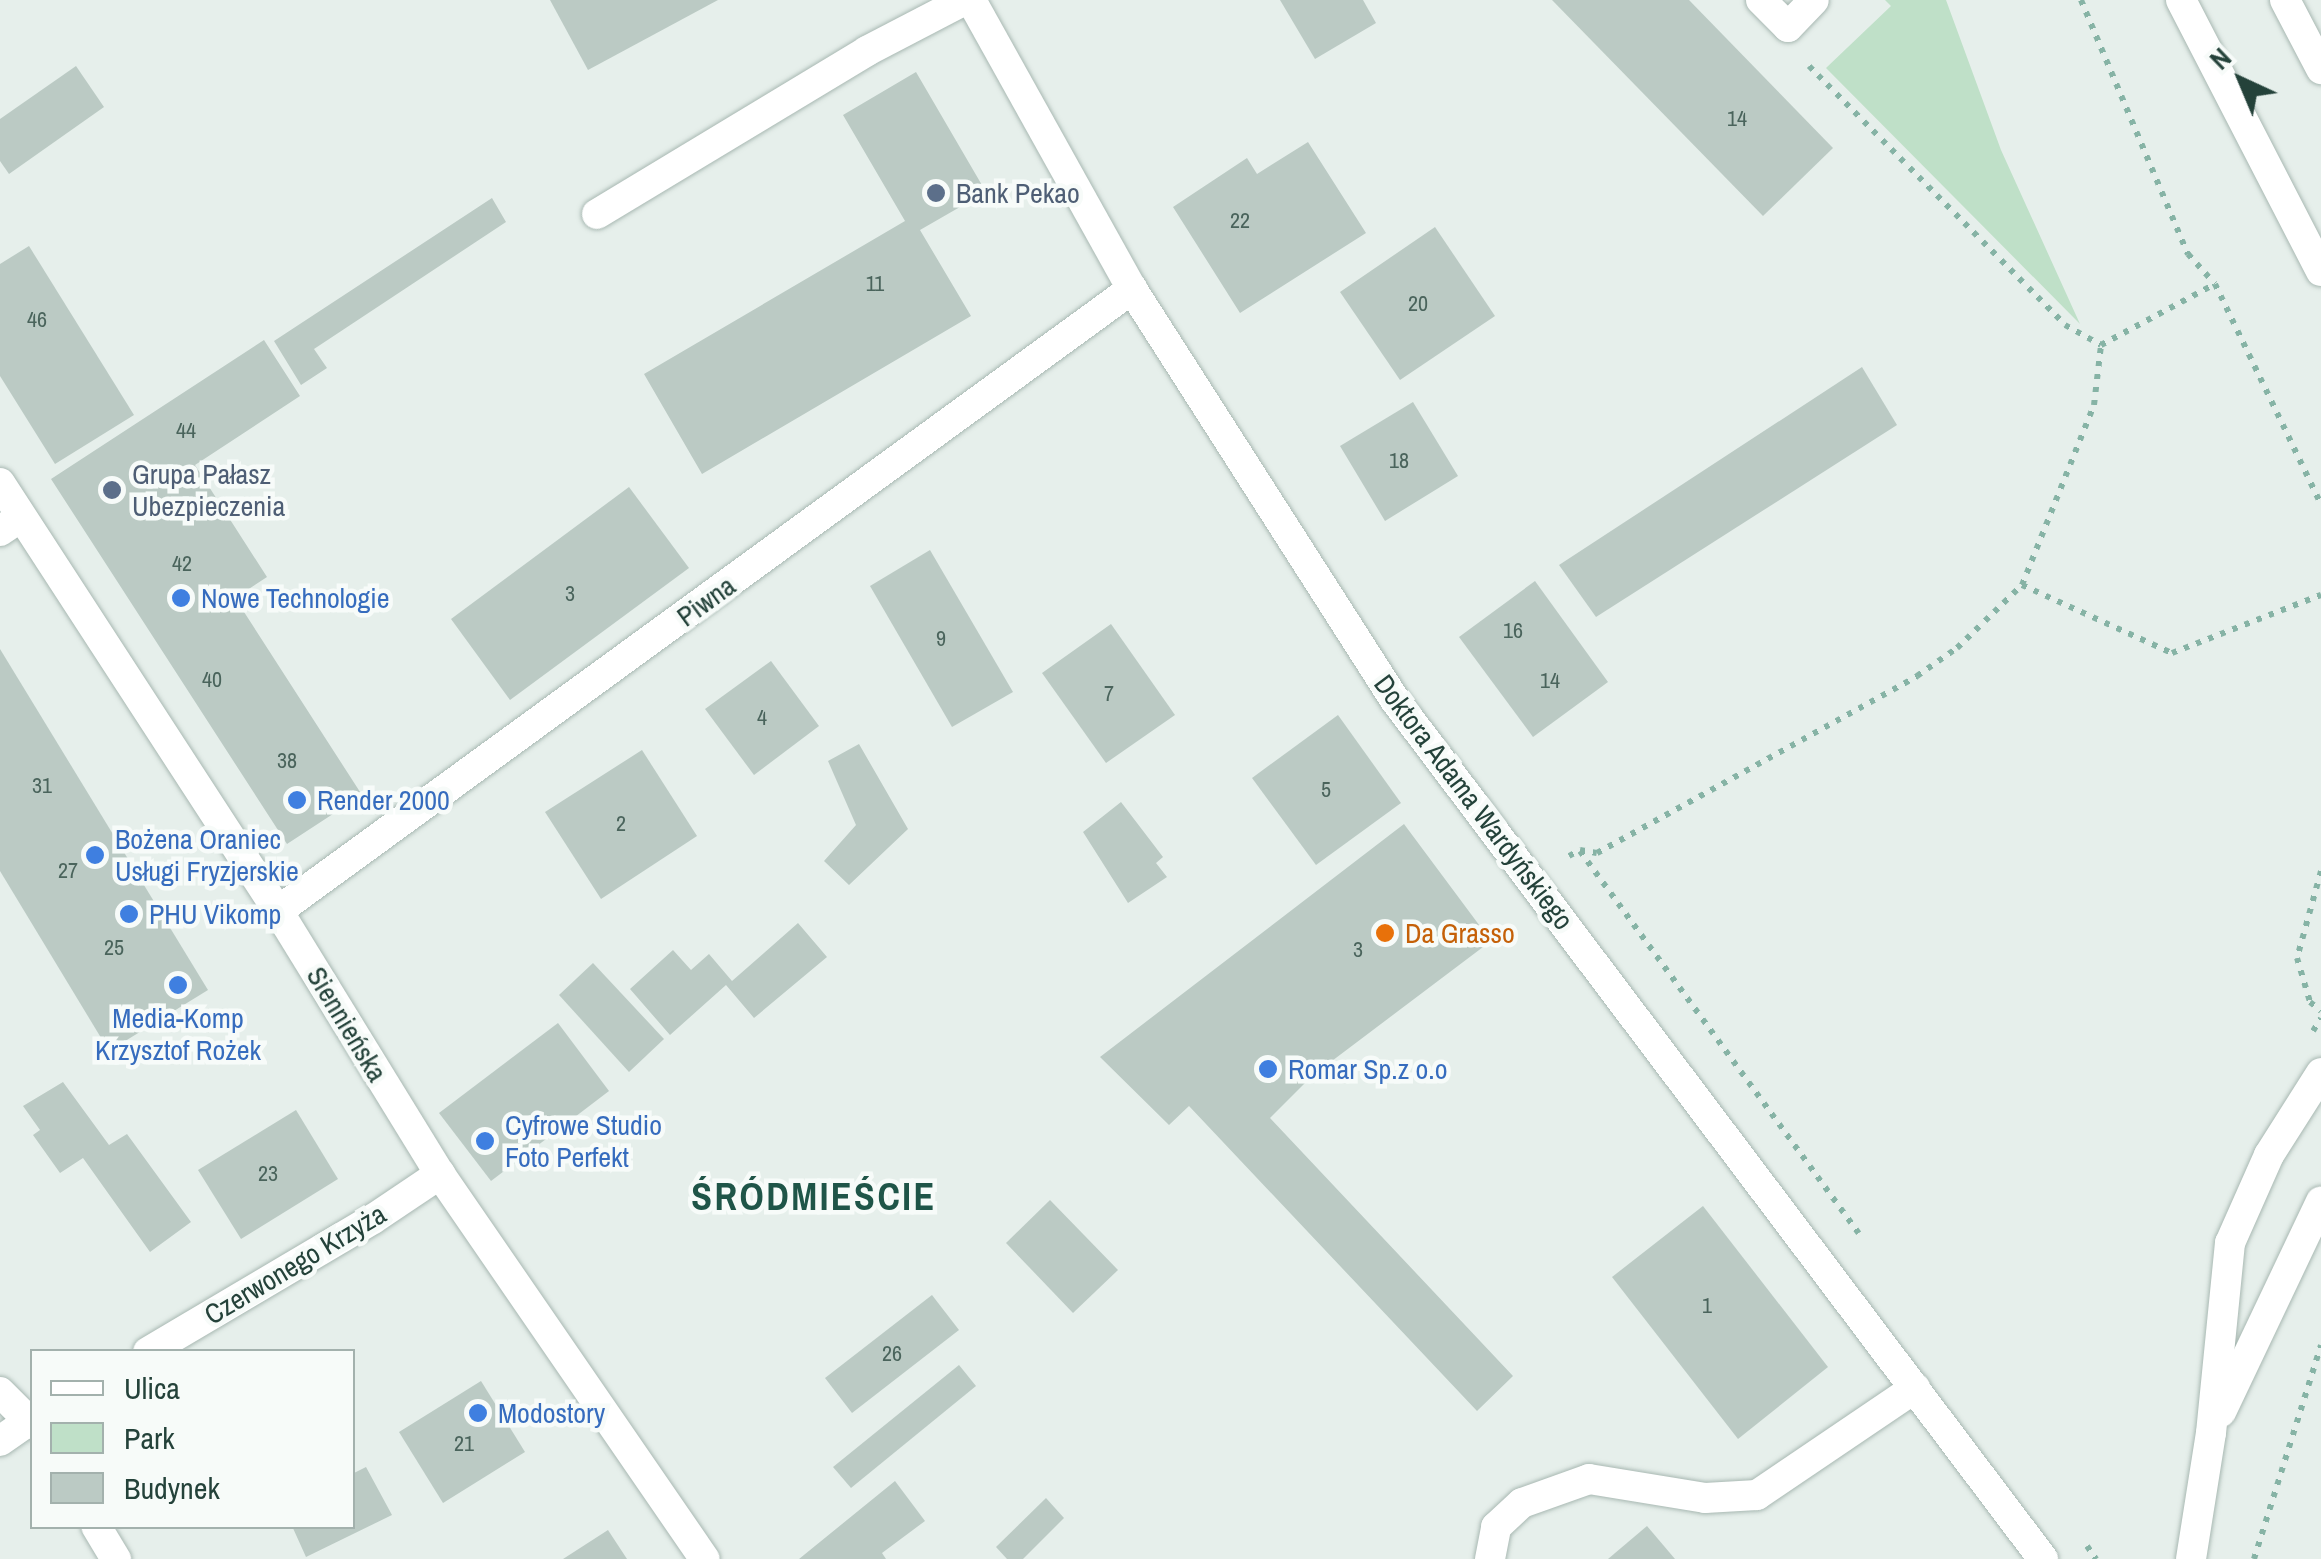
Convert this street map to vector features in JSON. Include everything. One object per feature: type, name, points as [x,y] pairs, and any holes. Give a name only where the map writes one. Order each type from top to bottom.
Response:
[{"type":"street","points":[[597,214],[867,50],[968,0]]},
{"type":"street","name":"Doktora Adama Wardyńskiego","points":[[968,0],[1132,290],[1395,700],[2043,1559]]},
{"type":"street","points":[[1761,0],[1788,27],[1814,0]]},
{"type":"street","points":[[2182,0],[2321,272]]},
{"type":"street","points":[[2285,0],[2321,69]]},
{"type":"street","name":"Piwna","points":[[278,911],[1132,290]]},
{"type":"street","name":"Siennieńska","points":[[0,483],[11,524],[278,911],[440,1174],[704,1559]]},
{"type":"street","points":[[2191,1559],[2210,1433],[2230,1243],[2269,1155],[2321,1073]]},
{"type":"street","name":"Czerwonego Krzyża","points":[[153,1349],[373,1219],[440,1174]]},
{"type":"street","points":[[2210,1433],[2321,1200]]},
{"type":"street","points":[[1490,1559],[1496,1527],[1522,1503],[1589,1479],[1706,1498],[1757,1496],[1914,1388]]},
{"type":"street","points":[[0,1392],[30,1419]]},
{"type":"street","points":[[0,1441],[30,1422]]},
{"type":"street","points":[[98,1529],[116,1559]]},
{"type":"path","points":[[2082,0],[2188,254],[2216,284],[2321,504]]},
{"type":"path","points":[[1801,57],[2065,325],[2101,346]]},
{"type":"path","points":[[2101,346],[2216,284]]},
{"type":"path","points":[[1533,878],[1580,850],[1597,853],[1917,676],[1957,648],[2022,585],[2094,405],[2101,346]]},
{"type":"path","points":[[2022,585],[2172,653],[2321,594]]},
{"type":"path","points":[[1580,850],[1861,1237]]},
{"type":"path","points":[[2321,871],[2297,958],[2310,1002],[2321,1011]]},
{"type":"path","points":[[2254,1559],[2321,1344]]},
{"type":"path","points":[[2084,1543],[2096,1559]]},
{"type":"green space","points":[[1885,0],[1946,0],[2001,150],[2080,324],[1826,68],[1891,6]]},
{"type":"building","points":[[550,0],[718,0],[588,70]]},
{"type":"building","points":[[1280,0],[1363,0],[1376,23],[1315,59]]},
{"type":"building","points":[[1552,0],[1689,0],[1833,148],[1763,216]]},
{"type":"building","points":[[76,66],[104,107],[9,174],[0,161],[0,119]]},
{"type":"building","points":[[916,72],[986,192],[920,230],[971,316],[702,474],[644,374],[905,221],[843,115]]},
{"type":"building","points":[[1308,142],[1366,233],[1240,313],[1173,207],[1247,158],[1257,174]]},
{"type":"building","points":[[492,198],[506,222],[314,349],[327,368],[301,385],[274,341]]},
{"type":"building","points":[[1435,227],[1495,316],[1400,380],[1340,292]]},
{"type":"building","points":[[29,246],[134,415],[55,464],[0,376],[0,264]]},
{"type":"building","points":[[264,340],[300,396],[195,465],[267,577],[235,598],[362,795],[287,844],[51,479]]},
{"type":"building","points":[[1862,367],[1897,425],[1596,617],[1559,565]]},
{"type":"building","points":[[1413,402],[1458,476],[1385,521],[1340,446]]},
{"type":"building","points":[[629,487],[689,568],[510,700],[451,619]]},
{"type":"building","points":[[930,550],[1013,692],[952,727],[870,586]]},
{"type":"building","points":[[1535,581],[1608,682],[1533,737],[1459,637]]},
{"type":"building","points":[[1111,624],[1175,715],[1106,763],[1042,673]]},
{"type":"building","points":[[0,649],[208,990],[109,1051],[0,871]]},
{"type":"building","points":[[771,661],[819,726],[754,775],[705,709]]},
{"type":"building","points":[[1338,715],[1401,803],[1316,865],[1252,778]]},
{"type":"building","points":[[859,744],[908,829],[849,885],[824,861],[856,825],[828,761]]},
{"type":"building","points":[[642,750],[697,836],[601,899],[545,812]]},
{"type":"building","points":[[1121,802],[1163,857],[1156,863],[1167,877],[1128,903],[1083,832]]},
{"type":"building","points":[[1404,824],[1491,941],[1312,1076],[1270,1118],[1513,1376],[1477,1411],[1189,1106],[1169,1125],[1100,1057]]},
{"type":"building","points":[[798,923],[827,957],[754,1018],[726,985],[670,1035],[630,989],[673,950],[691,970],[709,954],[732,981]]},
{"type":"building","points":[[593,963],[664,1039],[629,1072],[559,995]]},
{"type":"building","points":[[558,1023],[609,1091],[491,1181],[439,1113]]},
{"type":"building","points":[[63,1082],[109,1145],[127,1134],[191,1222],[150,1252],[83,1158],[60,1173],[33,1135],[40,1130],[23,1106]]},
{"type":"building","points":[[296,1110],[338,1179],[241,1239],[198,1170]]},
{"type":"building","points":[[1050,1200],[1118,1270],[1073,1313],[1006,1243]]},
{"type":"building","points":[[1703,1206],[1828,1367],[1738,1439],[1612,1277]]},
{"type":"building","points":[[932,1295],[959,1330],[852,1413],[825,1378]]},
{"type":"building","points":[[959,1365],[976,1386],[851,1488],[833,1467]]},
{"type":"building","points":[[481,1381],[525,1452],[443,1503],[399,1432]]},
{"type":"building","points":[[366,1467],[392,1515],[306,1557],[293,1529],[355,1529],[355,1472]]},
{"type":"building","points":[[895,1481],[925,1521],[882,1553],[886,1559],[799,1559]]},
{"type":"building","points":[[1046,1498],[1064,1518],[1023,1559],[1007,1559],[996,1547]]},
{"type":"building","points":[[1647,1526],[1675,1559],[1608,1559]]},
{"type":"building","points":[[608,1530],[627,1559],[563,1559]]},
{"type":"place","name":"Bank Pekao","points":[[936,193]]},
{"type":"place","name":"Grupa Pałasz Ubezpieczenia","points":[[112,490]]},
{"type":"place","name":"Nowe Technologie","points":[[181,598]]},
{"type":"place","name":"Render 2000","points":[[297,800]]},
{"type":"place","name":"Bożena Oraniec Usługi Fryzjerskie","points":[[95,855]]},
{"type":"place","name":"PHU Vikomp","points":[[129,914]]},
{"type":"place","name":"Da Grasso","points":[[1385,933]]},
{"type":"place","name":"Media-Komp Krzysztof Rożek","points":[[178,985]]},
{"type":"place","name":"Romar Sp.z o.o","points":[[1268,1069]]},
{"type":"place","name":"Cyfrowe Studio Foto Perfekt","points":[[485,1141]]},
{"type":"place","name":"Modostory","points":[[478,1413]]},
{"type":"district","name":"ŚRÓDMIEŚCIE","points":[[814,1197]]}]
